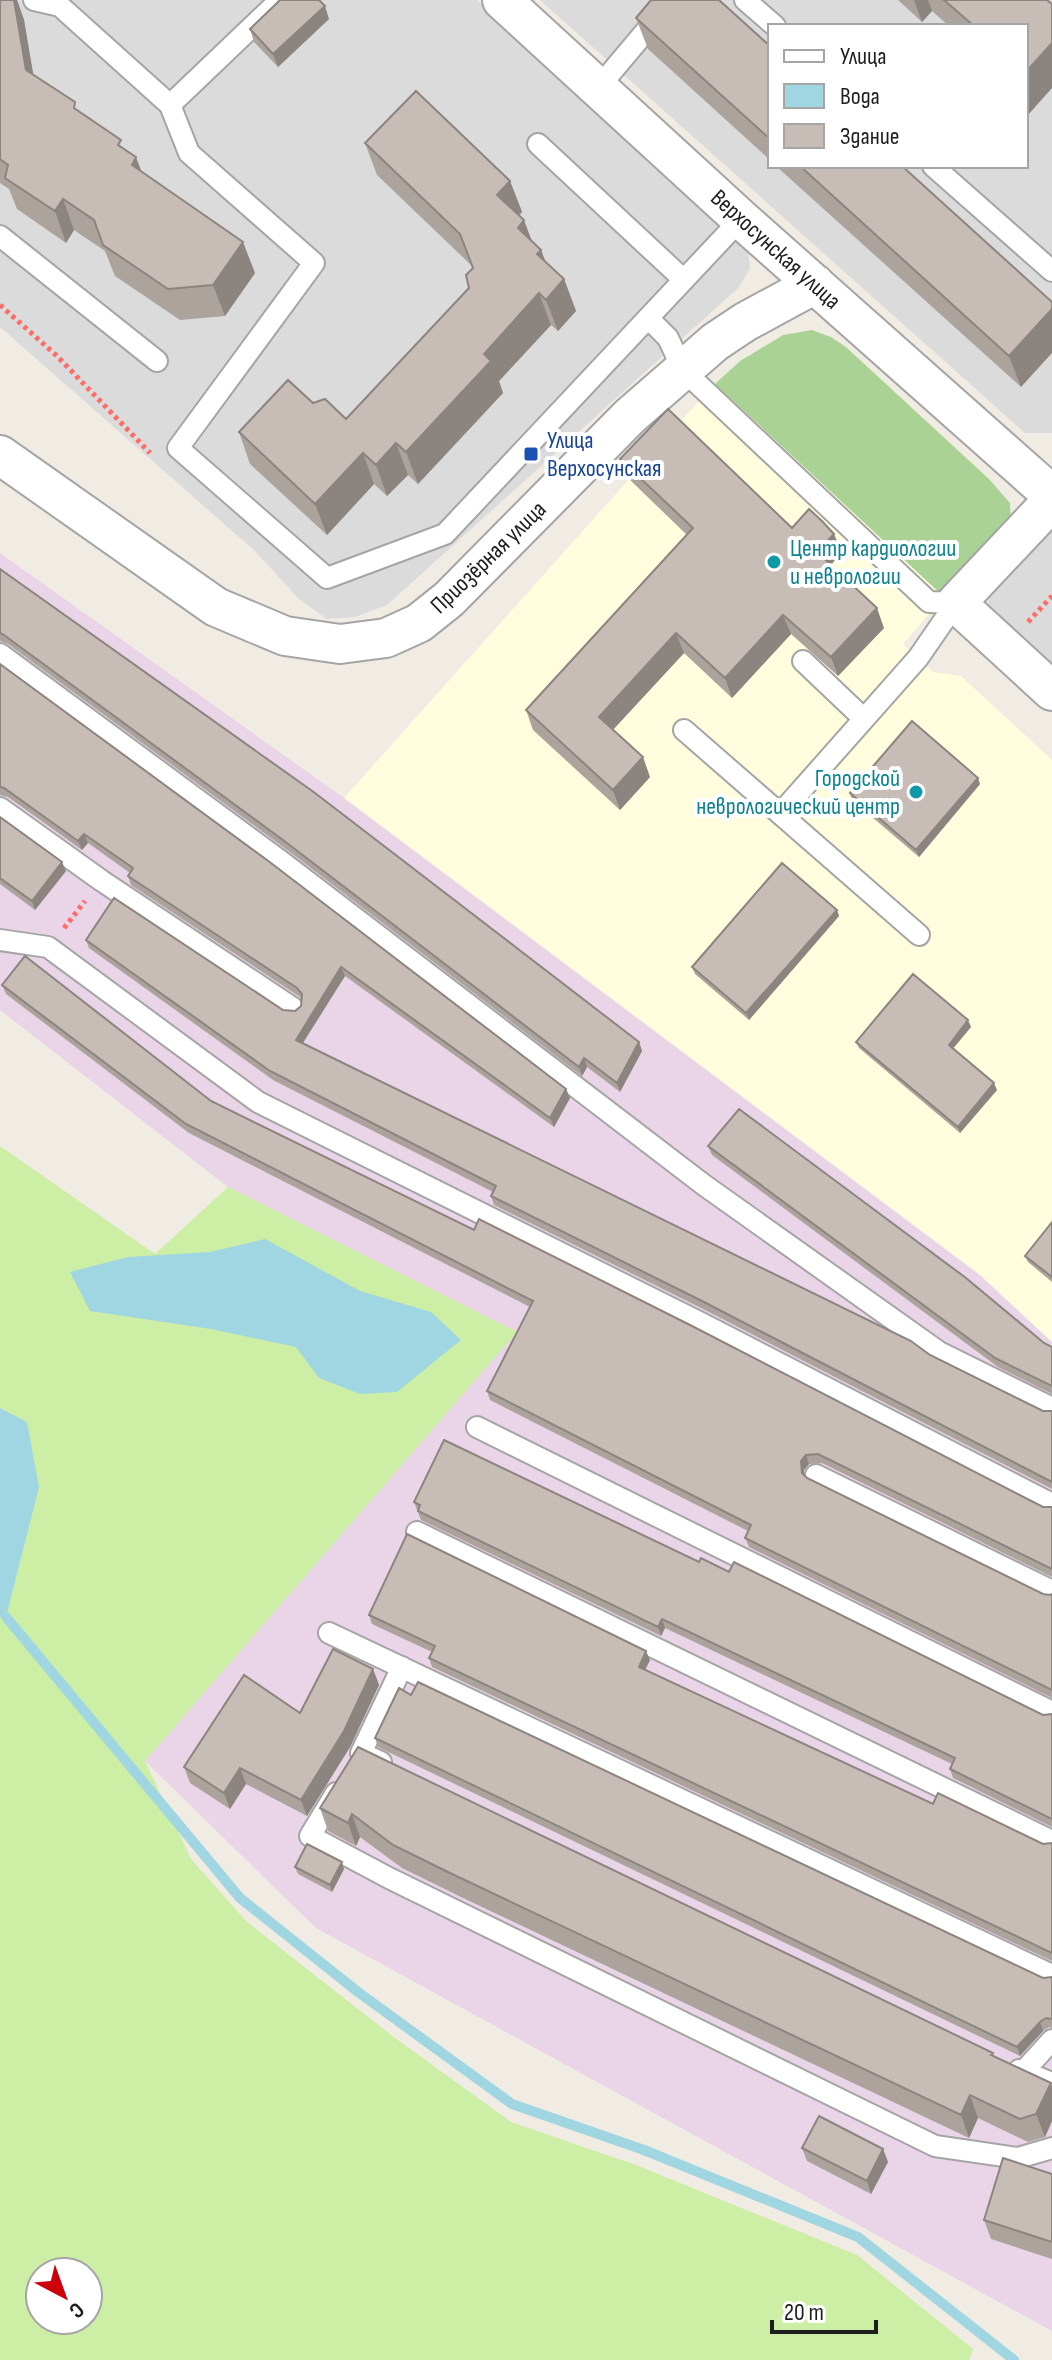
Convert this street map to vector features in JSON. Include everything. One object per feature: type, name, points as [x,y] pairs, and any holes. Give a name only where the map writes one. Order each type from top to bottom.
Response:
[{"type":"street","name":"Верхосунская улица","points":[[502,0],[1052,498],[956,603]]},
{"type":"street","name":"Приозёрная улица","points":[[0,455],[216,607],[285,636],[340,644],[386,638],[419,623],[449,599],[630,416],[715,342],[815,284]]},
{"type":"street","points":[[956,603],[1052,691]]},
{"type":"lane","points":[[34,0],[60,6],[170,105],[189,153],[314,263],[178,448],[327,578],[445,534],[741,219]]},
{"type":"lane","points":[[170,105],[280,0]]},
{"type":"lane","points":[[598,88],[672,0]]},
{"type":"lane","points":[[745,0],[773,24]]},
{"type":"lane","points":[[538,144],[684,280]]},
{"type":"lane","points":[[935,168],[1052,271]]},
{"type":"lane","points":[[0,236],[157,361]]},
{"type":"lane","points":[[649,319],[668,338],[683,370],[929,602],[956,603]]},
{"type":"lane","points":[[780,814],[918,658],[956,603]]},
{"type":"lane","points":[[0,654],[282,862],[704,1185],[939,1352],[1052,1408]]},
{"type":"lane","points":[[803,661],[864,719]]},
{"type":"lane","points":[[684,730],[919,935]]},
{"type":"lane","points":[[0,808],[102,881],[293,1008]]},
{"type":"lane","points":[[0,940],[48,947],[258,1102],[687,1316],[1052,1504]]},
{"type":"lane","points":[[477,1427],[1052,1712]]},
{"type":"lane","points":[[816,1475],[1052,1591]]},
{"type":"lane","points":[[417,1532],[1052,1841]]},
{"type":"lane","points":[[329,1633],[1052,1975]]},
{"type":"lane","points":[[402,1667],[354,1765],[310,1836],[935,2146],[1018,2158],[1052,2148]]},
{"type":"lane","points":[[354,1765],[404,1774]]},
{"type":"lane","points":[[1023,2072],[1052,2040]]},
{"type":"lane","points":[[995,2058],[1052,2083]]},
{"type":"shaded area","points":[[0,0],[477,0],[748,249],[750,269],[738,288],[387,605],[355,617],[327,619],[299,599],[255,551],[0,327]]},
{"type":"shaded area","points":[[540,0],[1052,0],[1052,433],[1025,433]]},
{"type":"shaded area","points":[[812,330],[846,347],[989,479],[1010,503],[1011,521],[903,644],[933,672],[961,676],[1052,760],[1052,1342],[980,1275],[344,798],[707,392],[740,361],[783,335]]},
{"type":"shaded area","points":[[1052,524],[1052,674],[988,609],[989,592]]},
{"type":"shaded area","points":[[0,553],[344,798],[980,1275],[1052,1342],[1052,2331],[316,1928],[145,1761],[517,1332],[228,1187],[0,1010]]},
{"type":"green space","points":[[812,330],[846,347],[989,479],[1010,503],[1011,521],[944,597],[715,384],[740,361],[783,335]]},
{"type":"green space","points":[[0,1146],[155,1254],[228,1187],[517,1332],[145,1761],[191,1859],[247,1922],[391,2035],[511,2122],[636,2165],[857,2255],[973,2349],[969,2360],[0,2360],[0,1617],[6,1617],[27,1422],[0,1408]]},
{"type":"water","points":[[265,1239],[360,1291],[431,1312],[461,1340],[397,1392],[360,1394],[319,1378],[296,1347],[211,1329],[90,1311],[70,1272],[128,1257],[210,1252]]},
{"type":"water","points":[[0,1408],[27,1422],[39,1487],[6,1617],[0,1617]]},
{"type":"building","points":[[0,0],[14,0],[26,70],[75,102],[74,108],[121,140],[118,145],[136,157],[132,165],[243,242],[213,285],[168,289],[103,245],[94,220],[63,199],[55,211],[5,178],[8,165],[0,159]]},
{"type":"building","points":[[280,0],[319,0],[325,6],[273,54],[250,29]]},
{"type":"building","points":[[651,0],[719,0],[768,44],[768,137],[636,18]]},
{"type":"building","points":[[944,0],[1047,0],[1052,4],[1052,43],[1028,70],[1028,24],[972,24]]},
{"type":"building","points":[[416,91],[510,181],[497,195],[524,220],[518,228],[541,250],[537,254],[564,279],[546,300],[539,293],[484,354],[491,361],[406,452],[396,443],[376,465],[363,453],[315,504],[239,432],[288,380],[313,403],[325,399],[346,419],[469,288],[466,275],[473,268],[460,234],[365,143]]},
{"type":"building","points":[[802,168],[904,168],[1052,302],[1052,309],[1009,356]]},
{"type":"building","points":[[668,409],[792,528],[809,509],[822,521],[834,534],[817,552],[877,608],[831,657],[783,615],[725,678],[676,633],[599,717],[643,757],[613,790],[526,710],[693,528],[620,459]]},
{"type":"building","points":[[0,569],[315,793],[639,1042],[617,1083],[584,1058],[579,1067],[287,843],[0,633]]},
{"type":"building","points":[[0,664],[271,863],[566,1089],[550,1118],[341,967],[296,1040],[911,1341],[930,1355],[1043,1411],[1052,1411],[1052,1482],[491,1196],[496,1186],[270,1071],[86,940],[114,898],[283,1010],[295,1011],[301,1006],[302,994],[297,988],[128,876],[133,868],[84,834],[78,841],[0,787]]},
{"type":"building","name":"Городской неврологический центр","points":[[912,721],[978,778],[916,850],[850,793]]},
{"type":"building","points":[[0,817],[62,862],[32,901],[0,878]]},
{"type":"building","points":[[782,863],[837,910],[746,1013],[692,967]]},
{"type":"building","points":[[25,956],[211,1101],[474,1230],[479,1219],[1043,1507],[1052,1507],[1052,1569],[818,1454],[806,1455],[801,1461],[802,1473],[807,1478],[1043,1594],[1052,1594],[1052,1690],[745,1538],[751,1525],[487,1391],[533,1301],[186,1124],[2,985]]},
{"type":"building","points":[[913,974],[968,1020],[949,1045],[994,1083],[958,1127],[856,1042]]},
{"type":"building","points":[[739,1109],[966,1278],[1052,1347],[1052,1386],[995,1358],[708,1146]]},
{"type":"building","points":[[1052,1222],[1052,1277],[1025,1256]]},
{"type":"building","points":[[444,1440],[699,1562],[701,1558],[729,1572],[734,1562],[1043,1715],[1052,1714],[1052,1819],[950,1769],[955,1758],[662,1619],[658,1627],[418,1511],[420,1505],[414,1502]]},
{"type":"building","points":[[407,1534],[646,1651],[639,1667],[933,1804],[938,1793],[1043,1844],[1052,1843],[1052,1953],[429,1658],[435,1646],[369,1615]]},
{"type":"building","points":[[333,1649],[373,1669],[344,1731],[301,1800],[240,1768],[224,1793],[184,1767],[244,1675],[300,1713]]},
{"type":"building","points":[[418,1682],[1043,1978],[1052,1977],[1052,2019],[1046,2018],[1040,2022],[1017,2047],[375,1738],[399,1688],[411,1695]]},
{"type":"building","points":[[358,1747],[1051,2083],[1036,2114],[1020,2119],[970,2095],[961,2115],[393,1845],[352,1814],[348,1823],[320,1808]]},
{"type":"building","points":[[307,1844],[342,1862],[330,1885],[295,1867]]},
{"type":"building","points":[[819,2116],[883,2149],[867,2181],[802,2148]]},
{"type":"building","points":[[1003,2158],[1052,2174],[1052,2242],[984,2220]]},
{"type":"waterway","points":[[6,1617],[240,1898],[358,1992],[512,2104],[644,2150],[858,2237],[1014,2360]]},
{"type":"place","name":"Улица Верхосунская","points":[[531,454]]},
{"type":"place","name":"Центр кардиологии и неврологии","points":[[774,562]]},
{"type":"place","name":"Городской неврологический центр","points":[[916,792]]}]
